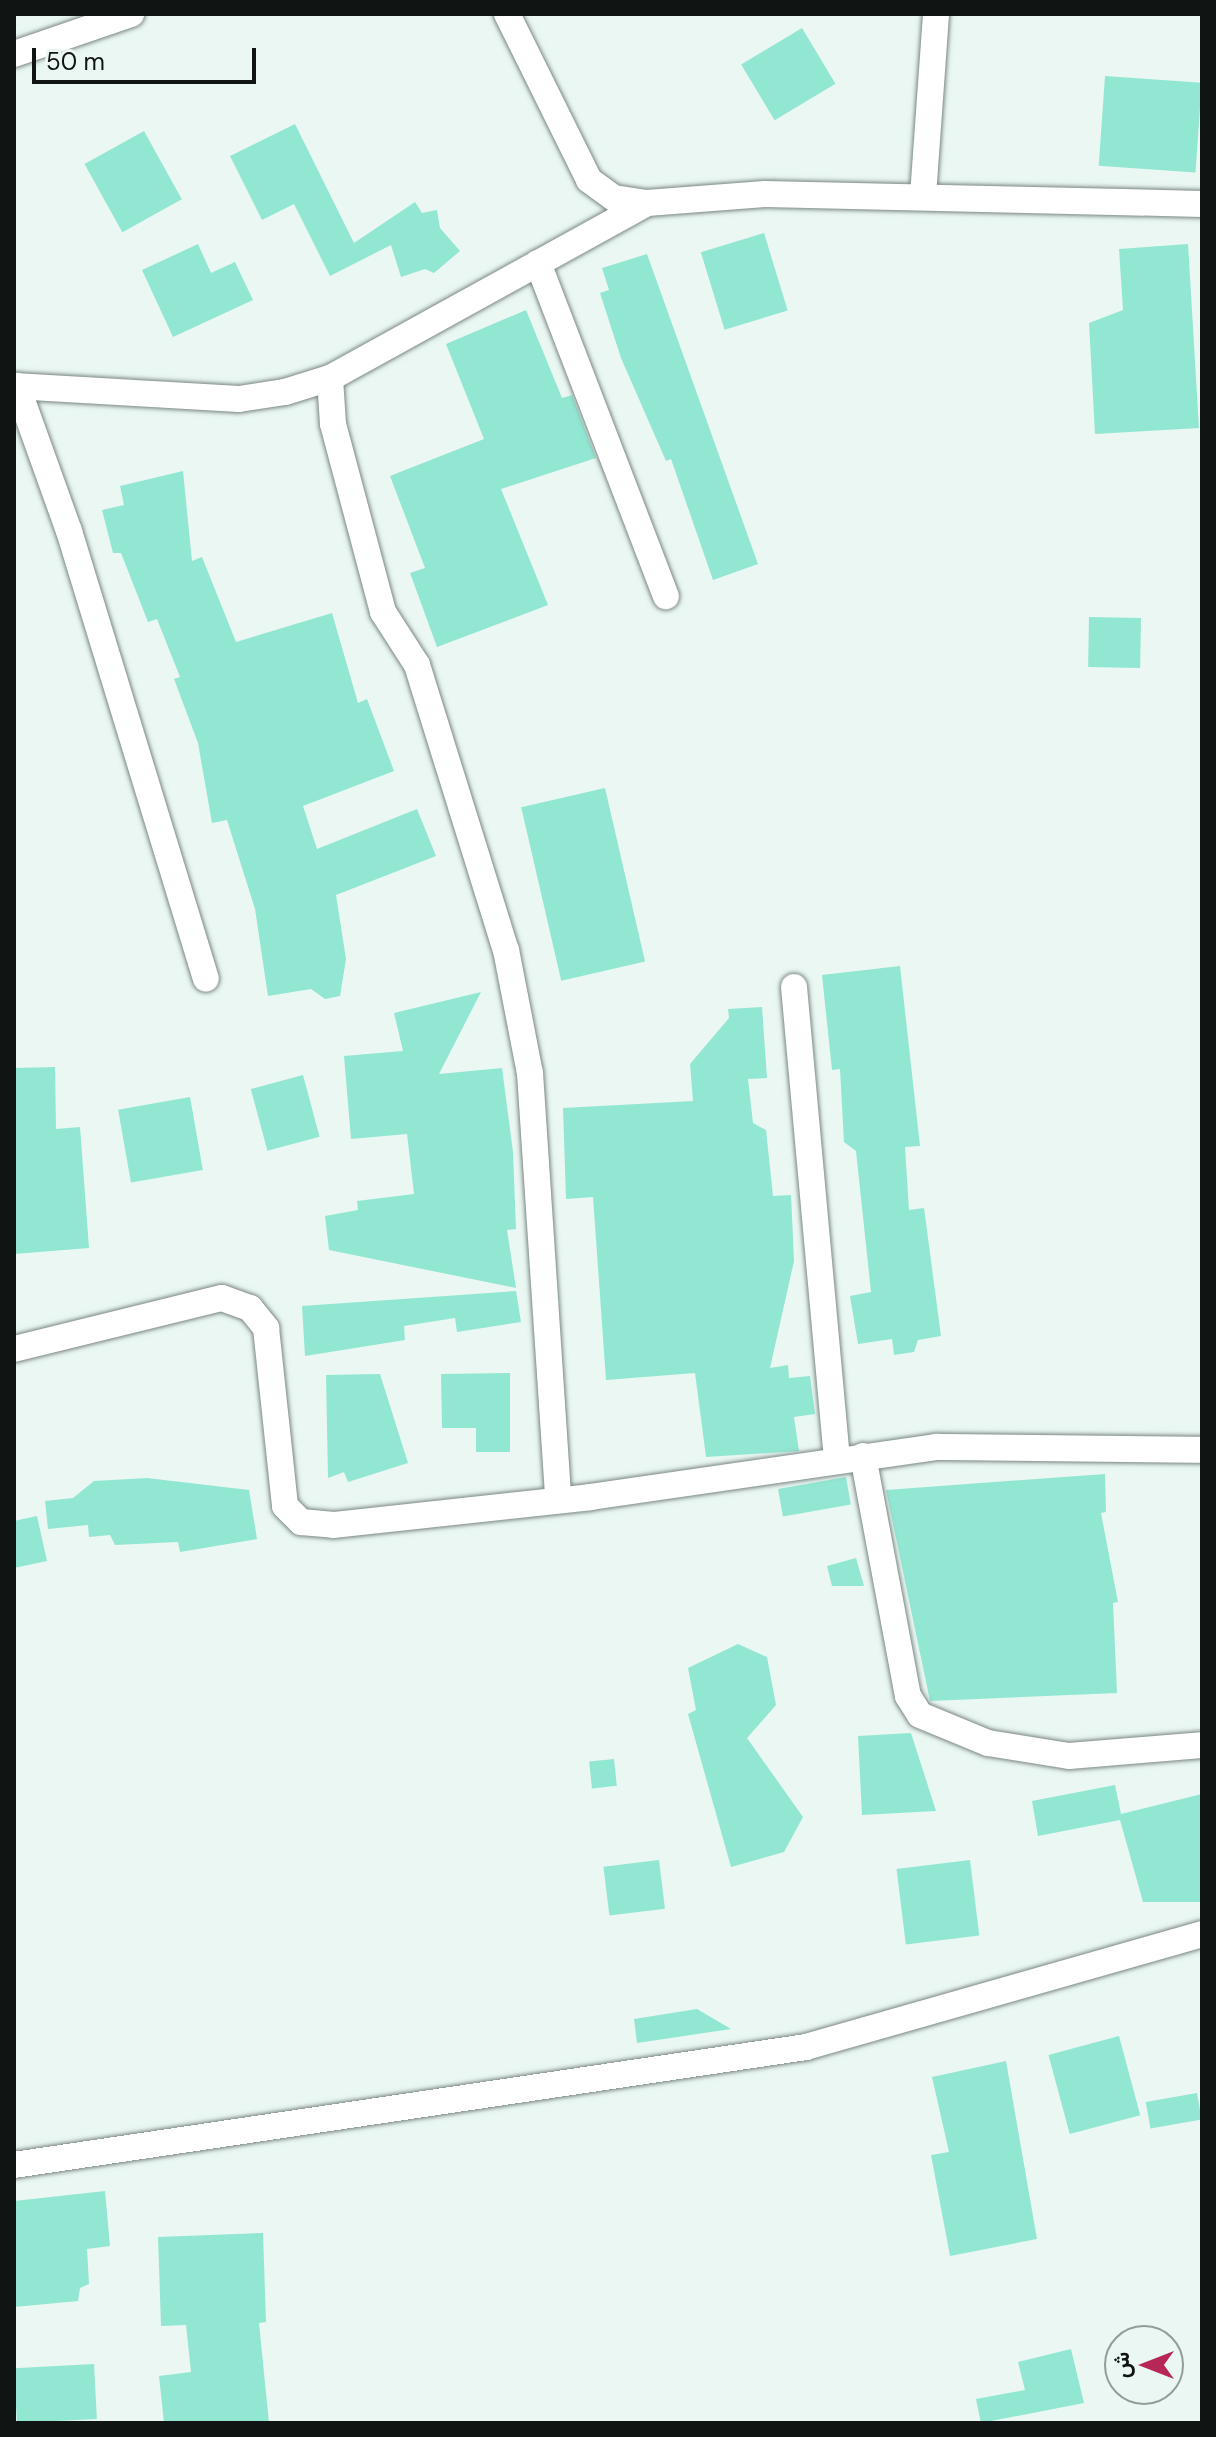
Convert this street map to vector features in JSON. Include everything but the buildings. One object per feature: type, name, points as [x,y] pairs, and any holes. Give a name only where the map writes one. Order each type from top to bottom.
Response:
[{"type":"street","points":[[14,54],[131,14]]},
{"type":"street","points":[[507,14],[589,180],[614,198],[647,203],[765,194],[1202,204]]},
{"type":"street","points":[[923,196],[936,14]]},
{"type":"street","points":[[206,978],[79,560],[16,386],[239,399],[330,378],[647,203]]},
{"type":"street","points":[[538,263],[666,596]]},
{"type":"street","points":[[330,378],[333,424],[383,612],[417,665],[506,950],[530,1073],[558,1500]]},
{"type":"street","points":[[794,987],[850,1458],[908,1696],[920,1715],[988,1743],[1069,1756],[1202,1745]]},
{"type":"street","points":[[14,1349],[222,1298],[250,1308],[266,1328],[285,1506],[301,1522],[334,1525],[558,1500],[850,1458],[983,1446],[1202,1450]]},
{"type":"street","points":[[14,2165],[806,2047],[1202,1934]]}]
